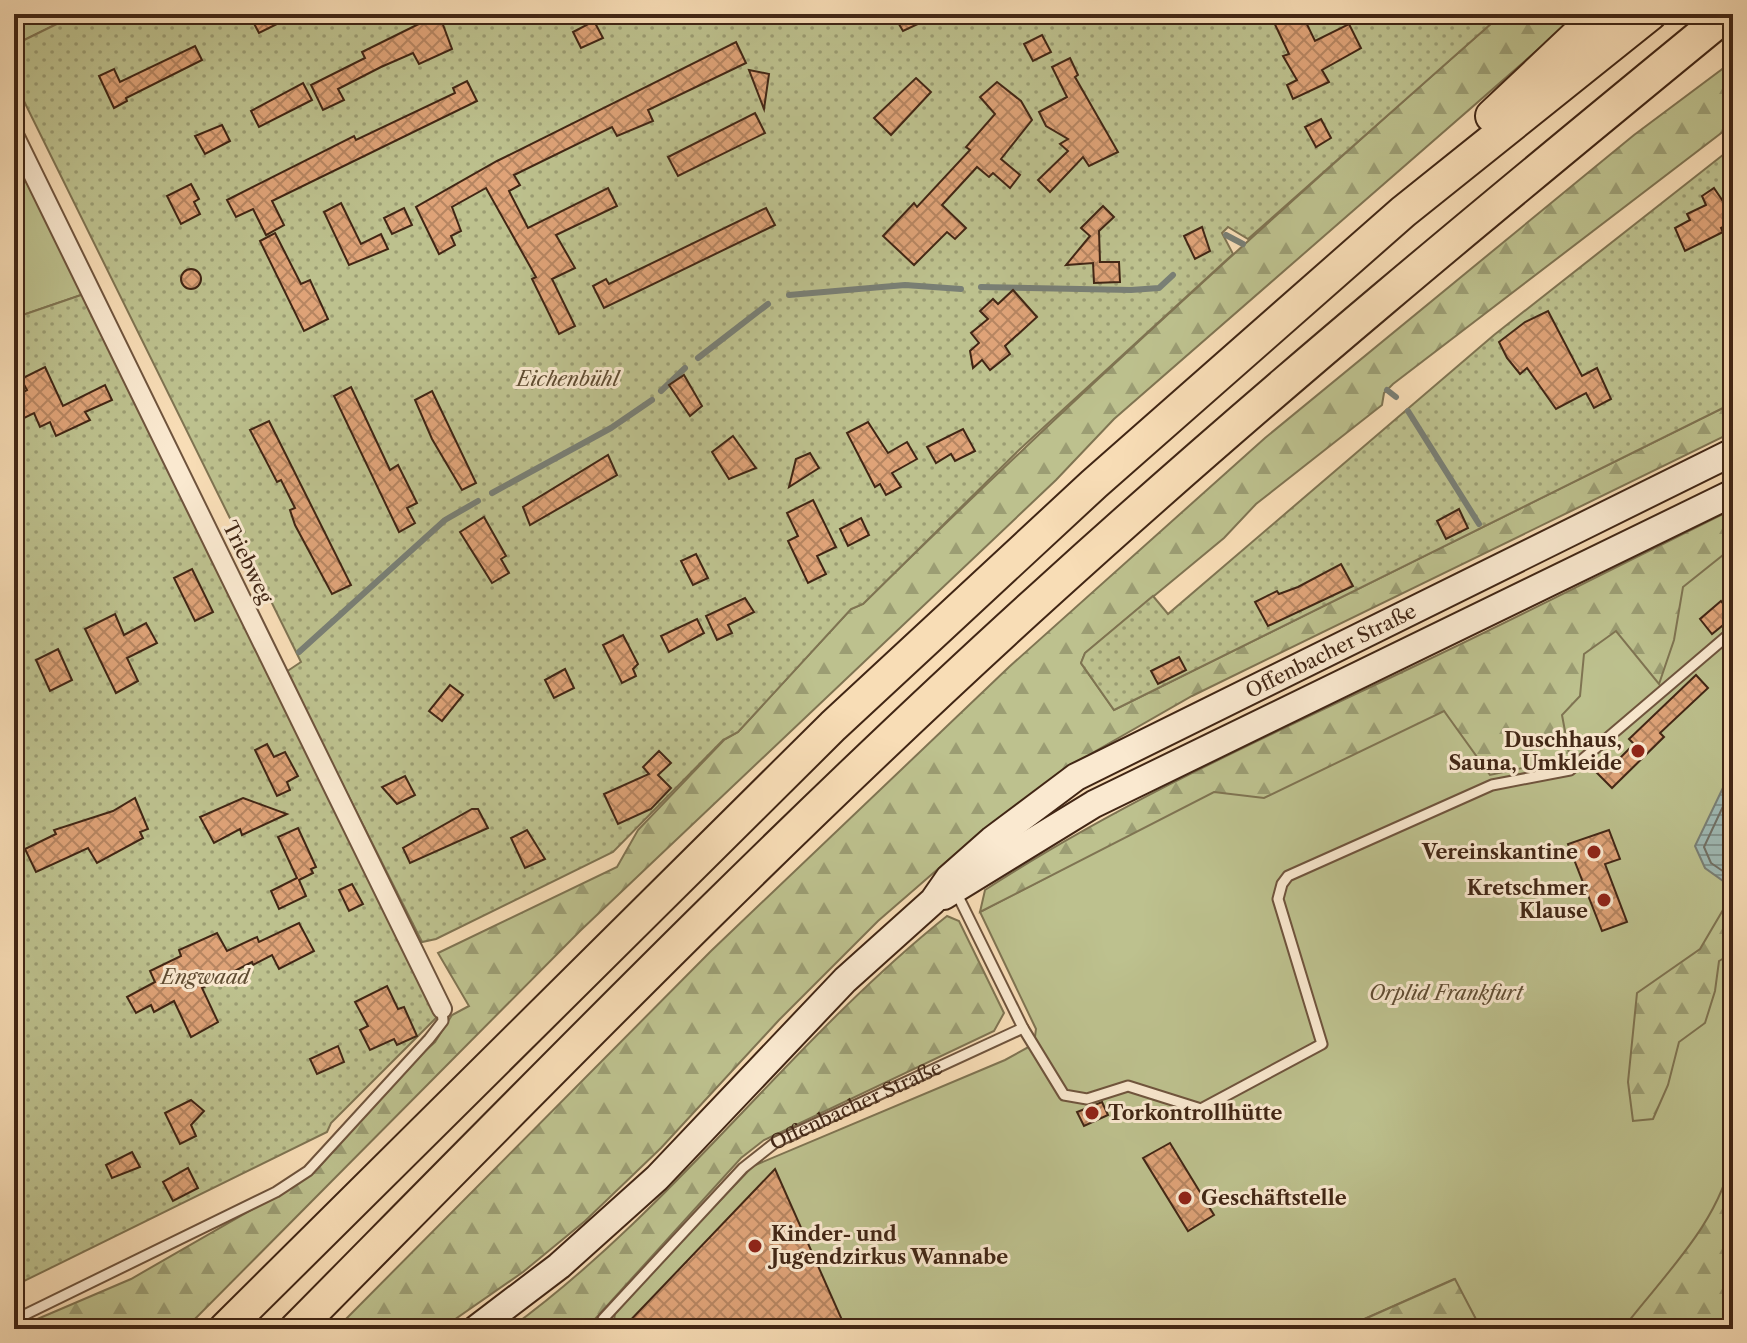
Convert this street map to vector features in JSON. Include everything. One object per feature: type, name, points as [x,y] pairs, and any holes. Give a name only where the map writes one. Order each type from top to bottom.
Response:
[{"type":"highway","points":[[1403,212],[1501,107],[1600,14]]},
{"type":"highway","points":[[225,1329],[833,726],[1094,484],[1403,212],[1650,14]]},
{"type":"highway","points":[[296,1329],[660,961],[1050,590],[1325,348],[1727,14]]},
{"type":"highway","points":[[1573,140],[1733,34]]},
{"type":"main road","name":"Offenbacher Straße","points":[[476,1329],[559,1266],[657,1178],[845,980],[1030,811],[1113,757],[1733,452]]},
{"type":"main road","name":"Offenbacher Straße","points":[[946,890],[1094,804],[1733,493]]},
{"type":"street","name":"Triebweg","points":[[14,135],[442,1009]]},
{"type":"lane","points":[[946,890],[1064,1095],[1087,1099],[1128,1086],[1201,1109],[1322,1044],[1278,899],[1288,876],[1492,785],[1570,770],[1733,631]]},
{"type":"lane","points":[[14,1320],[276,1192],[308,1171],[429,1039],[443,1021],[442,1009]]},
{"type":"lane","name":"Offenbacher Straße","points":[[603,1319],[743,1168],[776,1142],[1023,1028]]},
{"type":"green space","points":[[14,14],[77,14],[14,45]]},
{"type":"green space","name":"Eichenbühl","points":[[77,14],[1502,14],[1248,239],[1228,227],[1222,233],[1233,254],[1019,450],[863,604],[851,609],[738,732],[723,740],[613,852],[436,939],[422,942],[286,672],[301,662],[14,81],[14,45]]},
{"type":"green space","points":[[1502,14],[1579,14],[1114,419],[1056,480],[580,931],[185,1329],[14,1329],[131,1279],[298,1183],[319,1167],[408,1066],[435,1042],[452,1015],[469,1006],[438,953],[617,867],[638,830],[724,740],[738,732],[851,609],[863,604],[1178,304]]},
{"type":"green space","points":[[1733,61],[1733,124],[1393,384],[1384,393],[1382,405],[1256,504],[1224,538],[1085,653],[1081,663],[1114,710],[1733,403],[1733,432],[1192,696],[1094,752],[976,836],[878,921],[779,1020],[661,1148],[585,1221],[523,1272],[441,1329],[336,1329],[711,951],[1009,667],[1265,438],[1634,135]]},
{"type":"green space","points":[[1733,147],[1733,403],[1114,710],[1081,663],[1085,653],[1153,596],[1168,614],[1494,335]]},
{"type":"green space","points":[[14,152],[84,294],[14,318]]},
{"type":"green space","name":"Engwaad","points":[[84,294],[437,1017],[331,1123],[327,1132],[14,1286],[14,318]]},
{"type":"green space","points":[[1733,509],[1733,547],[1683,587],[1674,640],[1659,684],[1616,631],[1584,654],[1580,696],[1562,715],[1570,758],[1490,775],[1444,711],[1264,798],[1214,792],[980,912],[985,890],[1143,798]]},
{"type":"green space","name":"Orplid Frankfurt","points":[[1733,528],[1733,1318],[1480,1327],[1454,1279],[1342,1329],[613,1329],[615,1313],[753,1166],[1005,1060],[1034,1044],[1036,1029],[980,912],[1414,686]]},
{"type":"green space","points":[[1733,893],[1733,953],[1719,961],[1715,991],[1705,1023],[1679,1042],[1668,1085],[1653,1119],[1633,1121],[1628,1082],[1637,993],[1700,949]]},
{"type":"green space","points":[[947,916],[959,921],[1004,1013],[994,1031],[764,1140],[741,1158],[586,1329],[509,1329],[624,1232],[835,1017]]},
{"type":"green space","points":[[1733,1153],[1733,1329],[1342,1329],[1455,1279],[1480,1327],[1628,1322],[1705,1222],[1727,1177]]},
{"type":"water","points":[[1733,767],[1733,888],[1705,868],[1695,846]]},
{"type":"building","points":[[249,14],[297,14],[259,33]]},
{"type":"building","points":[[439,14],[452,49],[419,64],[413,53],[381,67],[338,89],[344,100],[323,110],[311,85],[365,58],[362,52]]},
{"type":"building","points":[[893,14],[939,14],[903,31]]},
{"type":"building","points":[[1270,14],[1302,14],[1315,41],[1349,24],[1361,48],[1322,70],[1329,82],[1293,99],[1287,85],[1297,80],[1283,56],[1289,54]]},
{"type":"building","points":[[594,21],[603,38],[581,48],[573,32]]},
{"type":"building","points":[[1042,35],[1051,52],[1033,61],[1024,44]]},
{"type":"building","points":[[736,42],[746,63],[648,110],[653,121],[617,136],[612,127],[514,175],[520,185],[509,191],[528,228],[608,188],[617,206],[556,235],[575,268],[552,279],[575,326],[559,334],[532,279],[536,277],[486,188],[452,207],[461,231],[451,236],[455,245],[439,254],[416,207],[497,161]]},
{"type":"building","points":[[195,46],[202,60],[126,98],[127,101],[114,108],[99,76],[114,69],[120,82]]},
{"type":"building","points":[[1070,58],[1078,75],[1075,77],[1118,152],[1089,166],[1083,157],[1050,192],[1038,180],[1068,151],[1060,144],[1068,139],[1046,126],[1039,112],[1067,97],[1052,67]]},
{"type":"building","points":[[749,70],[769,74],[764,109]]},
{"type":"building","points":[[916,78],[931,92],[891,135],[874,118]]},
{"type":"building","points":[[467,81],[477,101],[272,201],[284,225],[266,235],[253,209],[236,217],[227,200],[354,136],[356,140],[455,93],[453,88]]},
{"type":"building","points":[[997,82],[1021,101],[1032,120],[1001,159],[1020,175],[1010,188],[993,173],[989,177],[977,167],[942,205],[966,228],[955,239],[947,232],[914,265],[883,236],[914,203],[917,207],[970,150],[966,147],[995,114],[980,97]]},
{"type":"building","points":[[303,83],[312,100],[259,127],[251,111]]},
{"type":"building","points":[[755,113],[765,133],[678,176],[668,157]]},
{"type":"building","points":[[1321,119],[1331,138],[1316,147],[1305,127]]},
{"type":"building","points":[[222,125],[230,141],[205,154],[195,136]]},
{"type":"building","points":[[191,184],[199,199],[194,202],[200,214],[181,224],[167,196]]},
{"type":"building","points":[[1714,188],[1733,216],[1733,222],[1721,228],[1723,232],[1685,251],[1675,228],[1690,220],[1687,214],[1706,205],[1702,196]]},
{"type":"building","points":[[341,203],[361,244],[381,234],[388,249],[349,265],[324,212]]},
{"type":"building","points":[[1103,206],[1114,217],[1099,231],[1100,262],[1119,262],[1120,282],[1094,283],[1093,263],[1066,265],[1090,236],[1081,228]]},
{"type":"building","points":[[404,208],[412,225],[392,234],[384,218]]},
{"type":"building","points":[[766,208],[775,225],[604,308],[593,286],[606,279],[609,284]]},
{"type":"building","points":[[1202,227],[1210,251],[1195,259],[1184,236]]},
{"type":"building","points":[[275,233],[301,284],[310,280],[328,319],[304,331],[260,241]]},
{"type":"building","points":[[191,269],[198,272],[201,279],[198,286],[191,289],[184,286],[181,279],[184,272]]},
{"type":"building","points":[[1013,290],[1037,317],[1005,346],[1010,354],[990,370],[982,360],[973,368],[970,351],[979,343],[971,333],[988,319],[980,311],[993,299],[998,304]]},
{"type":"building","points":[[1548,311],[1582,376],[1597,368],[1611,399],[1594,408],[1586,393],[1556,409],[1527,368],[1520,374],[1507,358],[1499,342],[1525,322]]},
{"type":"building","points":[[45,367],[63,406],[105,385],[112,400],[85,412],[90,420],[56,436],[50,422],[40,427],[34,413],[14,423],[14,397],[27,390],[21,379]]},
{"type":"building","points":[[684,375],[702,406],[690,416],[669,385]]},
{"type":"building","points":[[351,387],[390,470],[398,465],[417,503],[407,508],[415,523],[399,532],[334,396]]},
{"type":"building","points":[[432,391],[476,483],[462,490],[432,439],[415,400]]},
{"type":"building","points":[[269,421],[351,585],[332,594],[295,525],[290,510],[295,508],[281,480],[277,482],[250,430]]},
{"type":"building","points":[[868,422],[888,453],[907,442],[917,459],[892,473],[901,487],[886,495],[880,484],[875,487],[847,433]]},
{"type":"building","points":[[963,429],[975,451],[955,461],[951,454],[936,463],[927,447]]},
{"type":"building","points":[[733,436],[756,468],[729,479],[712,452]]},
{"type":"building","points":[[810,453],[819,468],[789,487],[796,459]]},
{"type":"building","points":[[608,455],[617,475],[530,525],[523,507]]},
{"type":"building","points":[[813,500],[836,547],[817,556],[826,574],[808,583],[788,541],[798,536],[787,513]]},
{"type":"building","points":[[1459,509],[1468,528],[1446,539],[1437,521]]},
{"type":"building","points":[[484,517],[506,556],[501,559],[509,573],[492,583],[460,532]]},
{"type":"building","points":[[861,518],[869,535],[848,546],[840,529]]},
{"type":"building","points":[[696,554],[708,578],[693,585],[681,561]]},
{"type":"building","points":[[1341,564],[1353,586],[1268,626],[1255,602],[1277,591],[1279,594],[1298,587]]},
{"type":"building","points":[[192,569],[213,612],[195,621],[174,578]]},
{"type":"building","points":[[745,598],[754,612],[728,625],[732,633],[717,640],[706,616]]},
{"type":"building","points":[[1721,601],[1733,617],[1712,634],[1700,619]]},
{"type":"building","points":[[115,614],[124,635],[146,623],[157,643],[127,658],[138,681],[116,693],[85,629]]},
{"type":"building","points":[[697,619],[704,633],[669,652],[661,636]]},
{"type":"building","points":[[623,635],[638,664],[633,669],[636,676],[622,683],[603,645]]},
{"type":"building","points":[[58,649],[72,680],[50,691],[36,660]]},
{"type":"building","points":[[1179,657],[1186,670],[1158,684],[1151,671]]},
{"type":"building","points":[[565,669],[574,688],[554,698],[545,680]]},
{"type":"building","points":[[1696,675],[1708,688],[1660,733],[1664,737],[1612,788],[1594,770],[1604,758],[1612,766],[1634,744],[1629,739]]},
{"type":"building","points":[[450,685],[463,695],[442,721],[429,711]]},
{"type":"building","points":[[267,744],[274,757],[285,752],[298,776],[287,782],[290,790],[277,796],[255,750]]},
{"type":"building","points":[[659,751],[671,763],[658,775],[671,788],[651,809],[618,824],[604,794],[649,774],[643,767]]},
{"type":"building","points":[[405,776],[415,795],[397,804],[382,787]]},
{"type":"building","points":[[135,798],[148,829],[140,832],[143,838],[97,863],[88,848],[36,872],[25,849],[56,834],[54,830],[113,811]]},
{"type":"building","points":[[243,798],[287,814],[242,835],[240,829],[214,843],[200,817]]},
{"type":"building","points":[[472,809],[478,809],[488,828],[410,863],[403,848]]},
{"type":"building","points":[[298,828],[316,867],[311,869],[313,873],[299,880],[306,896],[279,909],[271,891],[297,878],[278,837]]},
{"type":"building","points":[[527,830],[545,859],[525,868],[511,838]]},
{"type":"building","points":[[1609,830],[1620,859],[1605,864],[1627,922],[1602,931],[1568,844]]},
{"type":"building","points":[[352,884],[363,904],[349,911],[339,890]]},
{"type":"building","points":[[299,923],[314,951],[279,969],[272,955],[202,988],[218,1022],[191,1037],[174,1001],[154,1012],[151,1005],[136,1013],[127,997],[155,982],[150,971],[181,956],[179,950],[217,933],[227,951],[257,937],[259,942]]},
{"type":"building","points":[[387,986],[398,1009],[404,1007],[417,1036],[397,1045],[394,1039],[370,1050],[360,1030],[368,1026],[355,1002]]},
{"type":"building","points":[[338,1046],[344,1062],[317,1074],[310,1059]]},
{"type":"building","points":[[191,1100],[204,1111],[191,1125],[196,1136],[180,1144],[165,1113]]},
{"type":"building","name":"Torkontrollhütte","points":[[1102,1102],[1108,1115],[1084,1126],[1077,1112]]},
{"type":"building","name":"Geschäftstelle","points":[[1170,1143],[1214,1215],[1188,1231],[1143,1158]]},
{"type":"building","points":[[132,1152],[140,1167],[112,1178],[106,1165]]},
{"type":"building","points":[[188,1168],[198,1188],[173,1201],[163,1182]]},
{"type":"building","name":"Kinder- und Jugendzirkus Wannabe","points":[[775,1169],[846,1329],[622,1329]]},
{"type":"waterway","points":[[1226,235],[1243,244]]},
{"type":"waterway","points":[[981,287],[1131,290],[1159,288],[1173,275]]},
{"type":"waterway","points":[[789,295],[905,285],[961,289]]},
{"type":"waterway","points":[[698,358],[768,304]]},
{"type":"waterway","points":[[661,391],[685,368]]},
{"type":"waterway","points":[[1387,390],[1396,397]]},
{"type":"waterway","points":[[492,493],[611,428],[652,400]]},
{"type":"waterway","points":[[1408,411],[1479,524]]},
{"type":"waterway","points":[[299,652],[445,520],[478,501]]},
{"type":"place","name":"Duschhaus, Sauna, Umkleide","points":[[1638,751]]},
{"type":"place","name":"Vereinskantine","points":[[1594,852]]},
{"type":"place","name":"Kretschmer Klause","points":[[1604,900]]},
{"type":"place","name":"Torkontrollhütte","points":[[1092,1113]]},
{"type":"place","name":"Geschäftstelle","points":[[1185,1198]]},
{"type":"place","name":"Kinder- und Jugendzirkus Wannabe","points":[[755,1246]]}]
